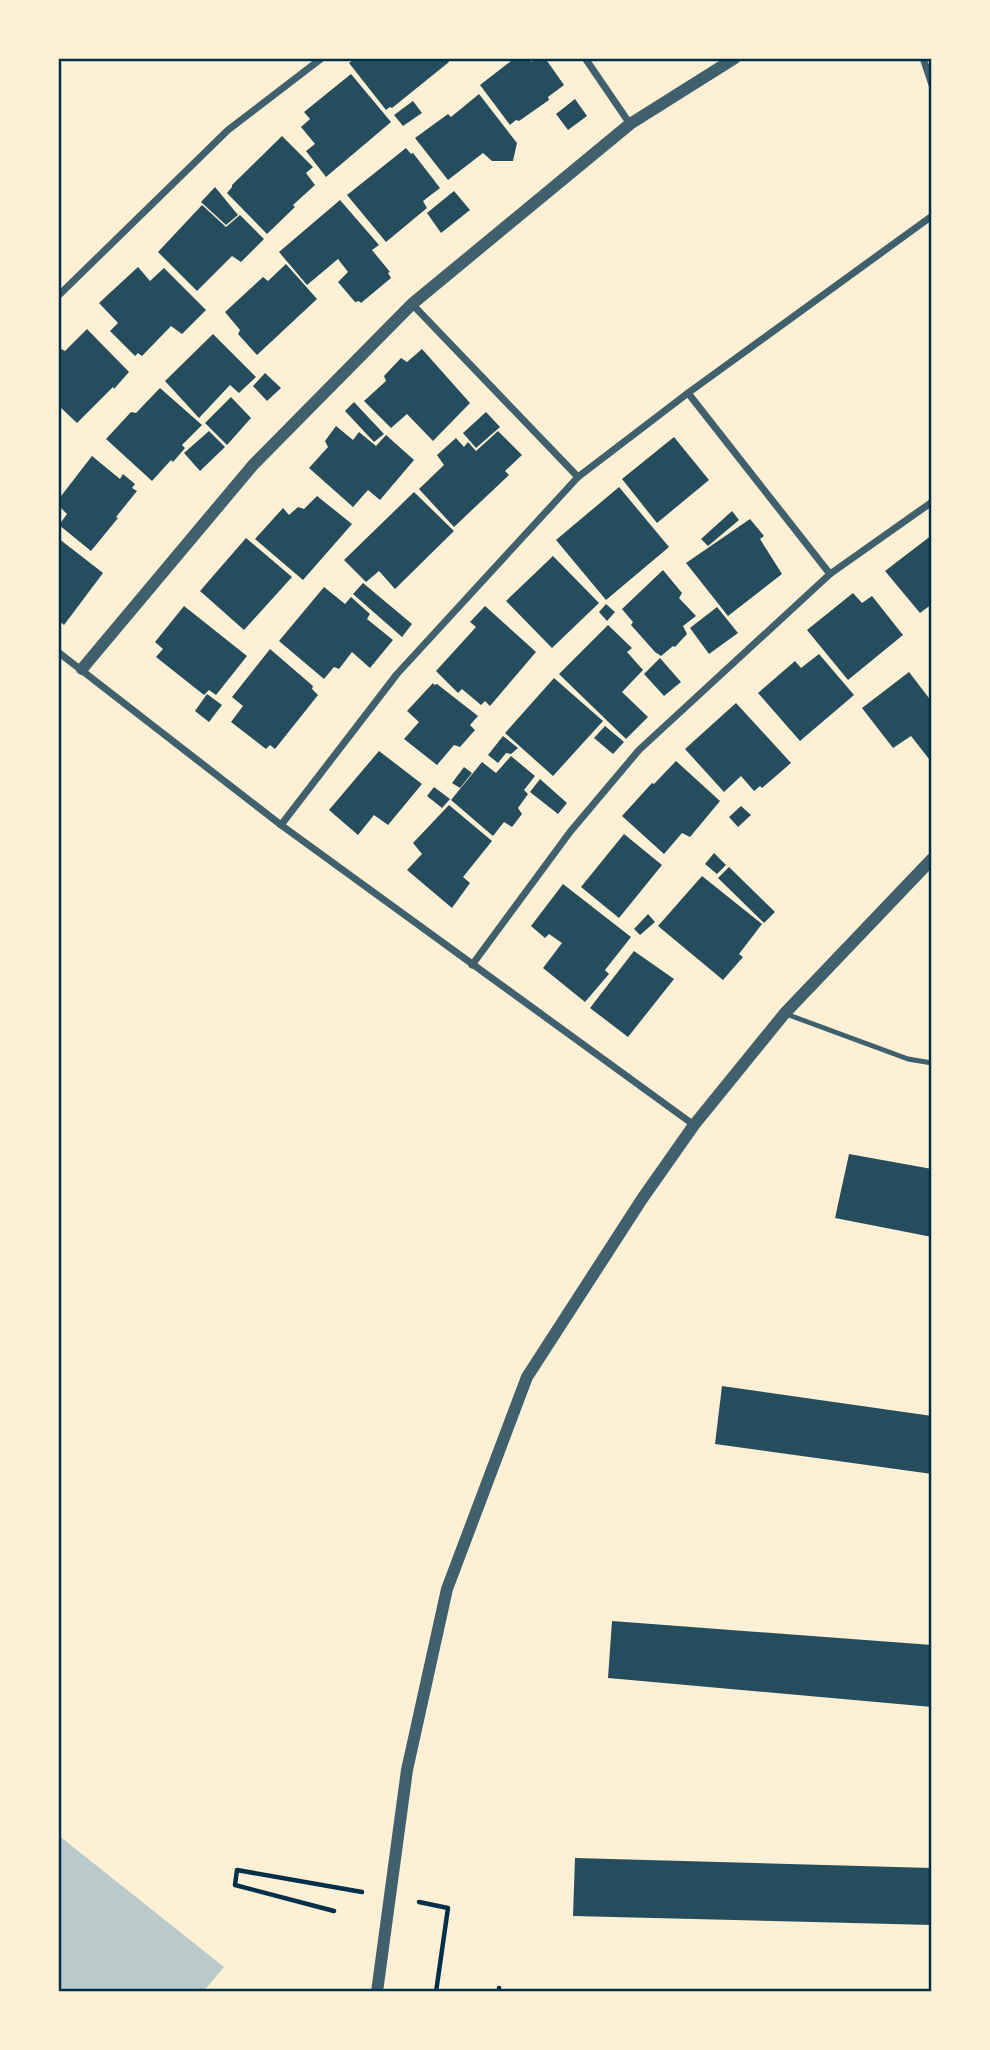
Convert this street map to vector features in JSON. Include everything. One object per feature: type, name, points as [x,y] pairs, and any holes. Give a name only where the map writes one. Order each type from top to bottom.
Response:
[{"type":"street","points":[[58,296],[228,130],[322,58]]},
{"type":"street","points":[[585,58],[630,124]]},
{"type":"street","points":[[82,669],[253,465],[412,304],[630,124],[735,58]]},
{"type":"street","points":[[923,58],[932,85]]},
{"type":"street","points":[[281,825],[397,674],[578,477],[688,393],[932,216]]},
{"type":"street","points":[[412,304],[578,477]]},
{"type":"street","points":[[688,393],[830,574]]},
{"type":"street","points":[[472,965],[570,832],[639,750],[830,574],[932,502]]},
{"type":"street","points":[[58,652],[281,825],[694,1125]]},
{"type":"street","points":[[377,1992],[407,1770],[447,1589],[527,1377],[642,1199],[694,1125],[785,1013],[932,859]]},
{"type":"lane","points":[[785,1013],[908,1059],[932,1063]]},
{"type":"path","points":[[334,1911],[235,1885],[237,1870],[369,1894]]},
{"type":"path","points":[[408,1900],[447,1908],[436,1992]]},
{"type":"shaded area","points":[[58,1835],[224,1967],[203,1992],[58,1992]]},
{"type":"building","points":[[356,58],[446,58],[449,62],[386,110],[349,63]]},
{"type":"building","points":[[515,58],[529,58],[531,62],[545,58],[564,85],[548,97],[549,100],[510,125],[480,85]]},
{"type":"building","points":[[351,74],[391,122],[326,177],[306,151],[315,144],[301,127],[310,119],[304,112]]},
{"type":"building","points":[[479,94],[517,143],[513,161],[492,161],[483,153],[448,180],[415,138],[448,114],[451,117]]},
{"type":"building","points":[[575,99],[587,116],[568,130],[556,114]]},
{"type":"building","points":[[413,101],[422,113],[403,126],[394,115]]},
{"type":"building","points":[[282,136],[313,167],[306,173],[315,185],[267,234],[227,193]]},
{"type":"building","points":[[406,148],[440,188],[423,201],[427,208],[386,242],[347,195]]},
{"type":"building","points":[[215,187],[238,215],[226,225],[201,202]]},
{"type":"building","points":[[454,191],[470,210],[441,233],[427,213]]},
{"type":"building","points":[[340,200],[379,245],[372,250],[390,272],[388,273],[391,278],[361,303],[355,302],[338,282],[348,272],[338,259],[307,285],[279,252]]},
{"type":"building","points":[[202,205],[226,227],[240,215],[264,239],[241,262],[232,256],[197,291],[158,252]]},
{"type":"building","points":[[286,264],[317,299],[257,355],[238,334],[240,330],[225,312],[263,277],[268,281]]},
{"type":"building","points":[[138,267],[150,281],[164,268],[206,310],[182,334],[171,326],[142,356],[138,353],[135,356],[110,331],[118,323],[99,303]]},
{"type":"building","points":[[87,329],[129,372],[77,423],[58,405],[58,352],[61,349],[65,351]]},
{"type":"building","points":[[213,334],[256,377],[239,393],[230,385],[199,418],[165,381]]},
{"type":"building","points":[[422,349],[470,403],[433,441],[407,414],[391,428],[364,401],[386,381],[384,376],[401,358],[407,362]]},
{"type":"building","points":[[265,373],[281,388],[267,401],[253,386]]},
{"type":"building","points":[[160,388],[202,425],[182,445],[185,448],[173,462],[171,460],[152,481],[106,439],[131,412],[136,413]]},
{"type":"building","points":[[231,397],[251,418],[227,445],[205,423]]},
{"type":"building","points":[[354,402],[384,434],[374,442],[345,411]]},
{"type":"building","points":[[486,412],[500,427],[476,448],[463,433]]},
{"type":"building","points":[[336,426],[353,440],[359,432],[376,446],[386,435],[414,460],[380,500],[368,490],[353,507],[309,468],[328,447],[325,441]]},
{"type":"building","points":[[209,431],[225,447],[200,471],[184,453]]},
{"type":"building","points":[[498,431],[522,455],[505,471],[509,475],[454,527],[419,489],[444,465],[437,455],[456,438],[464,447],[468,442],[476,451]]},
{"type":"building","points":[[674,437],[709,480],[657,523],[622,479]]},
{"type":"building","points":[[92,456],[120,479],[123,474],[135,484],[132,488],[137,491],[91,551],[59,525],[67,514],[58,505],[58,500]]},
{"type":"building","points":[[619,487],[669,547],[606,600],[556,540]]},
{"type":"building","points":[[414,492],[454,531],[395,589],[379,571],[366,582],[344,560]]},
{"type":"building","points":[[317,496],[352,524],[303,580],[255,539],[283,508],[289,515],[298,507],[304,509]]},
{"type":"building","points":[[732,511],[739,520],[708,546],[701,539]]},
{"type":"building","points":[[750,519],[764,536],[760,539],[782,574],[728,616],[686,563]]},
{"type":"building","points":[[932,535],[932,604],[920,613],[885,571]]},
{"type":"building","points":[[58,538],[103,573],[64,625],[58,620]]},
{"type":"building","points":[[246,538],[292,577],[244,630],[200,591]]},
{"type":"building","points":[[553,556],[599,603],[552,648],[506,601]]},
{"type":"building","points":[[663,570],[682,593],[679,598],[696,616],[683,626],[687,634],[675,647],[661,656],[631,625],[633,622],[622,609]]},
{"type":"building","points":[[363,583],[412,624],[402,637],[353,594]]},
{"type":"building","points":[[324,587],[345,604],[351,597],[370,614],[367,619],[393,640],[370,668],[352,652],[339,669],[334,667],[324,679],[279,641]]},
{"type":"building","points":[[853,593],[862,603],[872,596],[903,635],[848,680],[807,630]]},
{"type":"building","points":[[606,604],[615,612],[607,621],[599,612]]},
{"type":"building","points":[[184,606],[247,656],[216,695],[209,690],[204,695],[156,657],[163,649],[155,642]]},
{"type":"building","points":[[485,606],[536,652],[490,706],[485,701],[481,705],[462,689],[458,693],[436,671],[476,627],[470,622]]},
{"type":"building","points":[[717,607],[738,633],[709,654],[690,628]]},
{"type":"building","points":[[608,625],[632,648],[627,652],[643,670],[622,692],[648,717],[626,739],[559,674]]},
{"type":"building","points":[[270,649],[313,686],[312,689],[318,695],[275,749],[270,745],[266,749],[231,722],[243,706],[232,697]]},
{"type":"building","points":[[819,654],[854,695],[800,741],[758,693],[795,661],[801,668]]},
{"type":"building","points":[[660,658],[681,682],[664,696],[644,674]]},
{"type":"building","points":[[909,672],[932,702],[932,757],[929,759],[911,736],[893,748],[862,708]]},
{"type":"building","points":[[554,678],[603,721],[553,776],[505,733]]},
{"type":"building","points":[[433,683],[478,716],[470,725],[475,730],[460,747],[454,745],[437,765],[404,739],[419,722],[407,711]]},
{"type":"building","points":[[207,694],[222,705],[209,722],[195,711]]},
{"type":"building","points":[[736,703],[791,763],[762,788],[760,786],[754,791],[741,776],[724,792],[685,749]]},
{"type":"building","points":[[605,726],[624,742],[613,754],[594,738]]},
{"type":"building","points":[[503,736],[518,748],[511,754],[506,753],[498,763],[488,755]]},
{"type":"building","points":[[379,751],[422,784],[388,825],[374,815],[358,835],[329,810]]},
{"type":"building","points":[[511,756],[535,776],[524,790],[528,794],[518,808],[522,814],[512,827],[504,822],[493,836],[451,800],[482,762],[496,773]]},
{"type":"building","points":[[676,761],[720,801],[690,837],[682,833],[664,854],[622,816]]},
{"type":"building","points":[[464,767],[472,773],[460,788],[452,783]]},
{"type":"building","points":[[540,779],[567,803],[558,814],[530,792]]},
{"type":"building","points":[[434,787],[450,799],[442,808],[427,796]]},
{"type":"building","points":[[449,805],[492,841],[463,877],[470,883],[452,908],[407,870],[422,854],[413,843]]},
{"type":"building","points":[[741,806],[751,815],[738,827],[729,817]]},
{"type":"building","points":[[624,834],[662,865],[619,918],[581,887]]},
{"type":"building","points":[[714,853],[726,865],[717,874],[705,864]]},
{"type":"building","points":[[729,867],[775,912],[764,923],[718,878]]},
{"type":"building","points":[[702,876],[762,924],[739,954],[743,957],[723,980],[658,926]]},
{"type":"building","points":[[563,884],[631,937],[605,970],[609,974],[585,1002],[543,968],[562,943],[549,934],[545,938],[531,926]]},
{"type":"building","points":[[648,914],[655,922],[640,935],[634,929]]},
{"type":"building","points":[[634,951],[674,979],[628,1037],[590,1008]]},
{"type":"building","points":[[849,1154],[932,1169],[932,1237],[835,1218]]},
{"type":"building","points":[[722,1386],[932,1416],[932,1474],[715,1444]]},
{"type":"building","points":[[612,1621],[932,1645],[932,1707],[608,1678]]},
{"type":"building","points":[[575,1858],[932,1868],[932,1925],[573,1916]]}]
